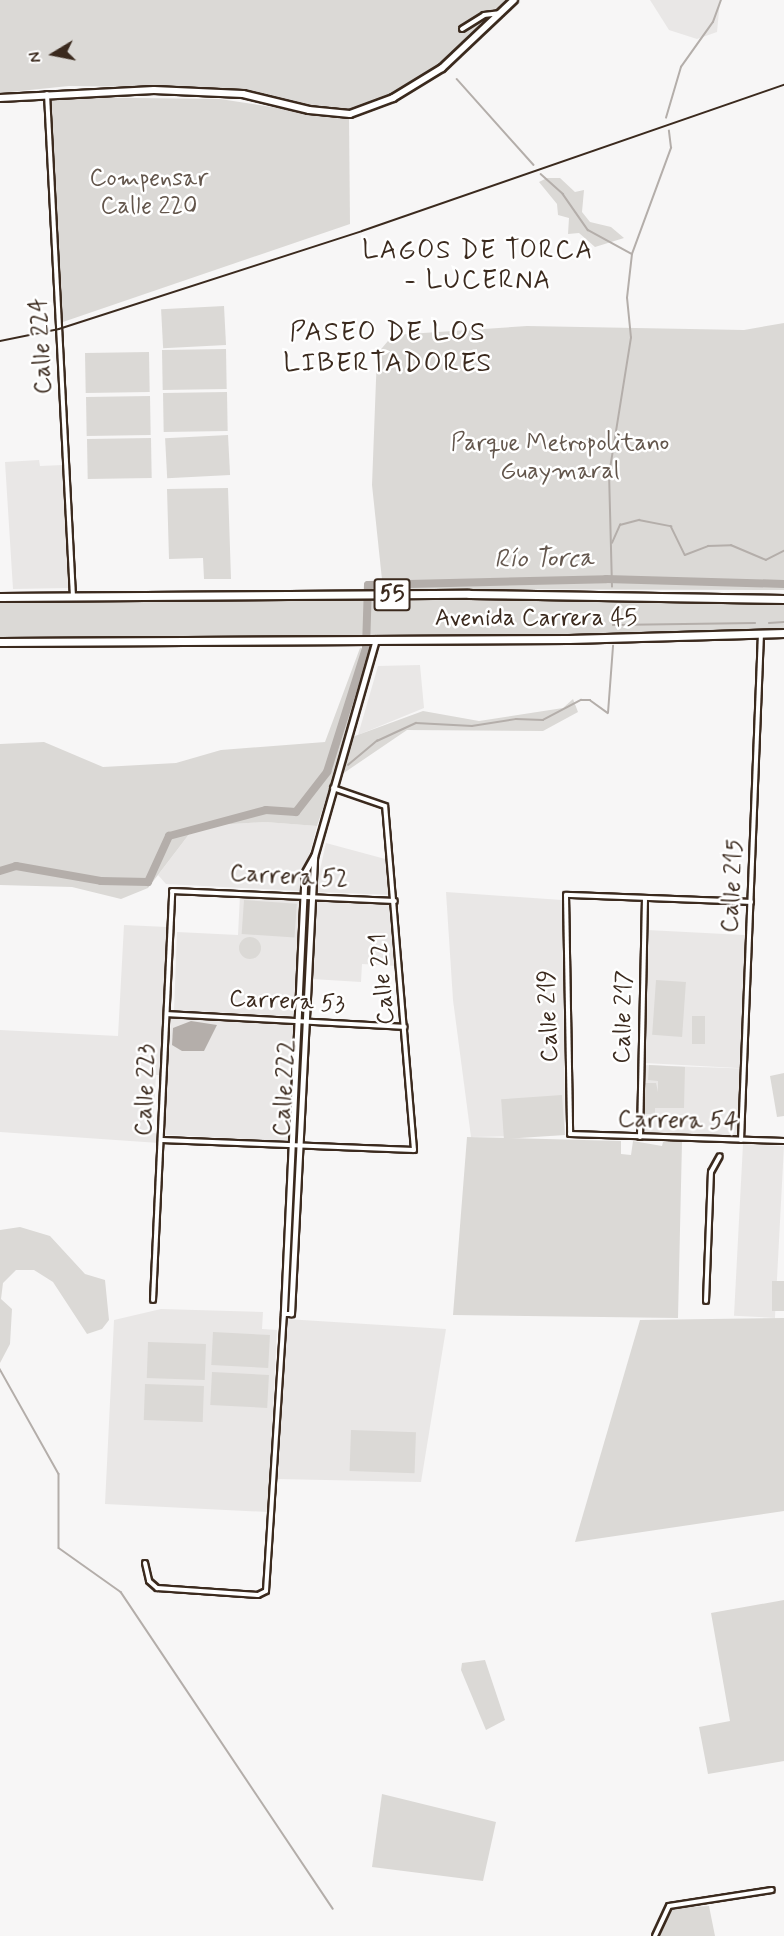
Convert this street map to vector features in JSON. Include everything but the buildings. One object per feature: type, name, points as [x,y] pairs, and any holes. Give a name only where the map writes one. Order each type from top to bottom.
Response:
[{"type":"highway","name":"Avenida Carrera 45","points":[[0,597],[609,594],[784,598]]},
{"type":"highway","name":"Avenida Carrera 45","points":[[0,642],[376,640],[784,633]]},
{"type":"main road","points":[[0,98],[47,93],[125,90],[243,94],[309,110],[350,114],[393,98],[442,68],[514,0]]},
{"type":"street","points":[[462,30],[484,15],[502,13]]},
{"type":"street","name":"Calle 224","points":[[47,93],[73,596]]},
{"type":"street","name":"Calle 215","points":[[741,1140],[761,634]]},
{"type":"street","name":"Calle 222","points":[[284,1314],[291,1314],[314,857],[376,640]]},
{"type":"street","name":"Calle 221","points":[[300,1147],[414,1150],[395,901],[385,806],[333,788]]},
{"type":"street","name":"Calle 222","points":[[145,1563],[149,1581],[158,1588],[258,1595],[268,1588],[284,1314],[303,896],[305,873],[314,857]]},
{"type":"street","name":"Carrera 52","points":[[180,888],[395,901]]},
{"type":"street","name":"Calle 223","points":[[153,1299],[162,1140],[171,895],[180,888]]},
{"type":"street","name":"Calle 219","points":[[572,1136],[566,896],[645,899]]},
{"type":"street","points":[[645,899],[751,902]]},
{"type":"street","name":"Calle 217","points":[[640,1137],[645,899]]},
{"type":"street","name":"Carrera 53","points":[[167,1014],[405,1027]]},
{"type":"street","name":"Carrera 54","points":[[572,1136],[784,1141]]},
{"type":"street","points":[[162,1140],[300,1147]]},
{"type":"street","points":[[706,1301],[711,1172],[720,1156]]},
{"type":"street","points":[[655,1936],[669,1906],[772,1890]]},
{"type":"shaded area","points":[[650,0],[720,0],[717,32],[697,39],[669,30]]},
{"type":"shaded area","points":[[39,460],[40,466],[63,465],[71,588],[13,589],[5,462]]},
{"type":"shaded area","points":[[420,665],[424,708],[358,735],[378,666]]},
{"type":"shaded area","points":[[265,822],[317,826],[300,891],[166,884],[158,875],[190,833],[216,825]]},
{"type":"shaded area","points":[[326,843],[389,860],[392,895],[315,892]]},
{"type":"shaded area","points":[[446,892],[562,900],[565,1135],[471,1137],[453,1000]]},
{"type":"shaded area","points":[[240,895],[300,899],[293,1016],[174,1010],[177,932],[238,935]]},
{"type":"shaded area","points":[[316,900],[391,903],[398,966],[362,964],[361,982],[312,979]]},
{"type":"shaded area","points":[[124,925],[167,927],[161,1075],[156,1075],[153,1133],[160,1134],[159,1143],[0,1132],[0,1030],[118,1036]]},
{"type":"shaded area","points":[[647,930],[749,935],[742,1068],[640,1063]]},
{"type":"shaded area","points":[[171,1017],[294,1023],[288,1141],[165,1135]]},
{"type":"shaded area","points":[[191,1021],[217,1025],[204,1051],[182,1051],[172,1045],[173,1028]]},
{"type":"shaded area","points":[[644,1065],[742,1068],[739,1139],[642,1136]]},
{"type":"shaded area","points":[[743,1144],[784,1146],[775,1318],[734,1316]]},
{"type":"shaded area","points":[[161,1309],[263,1312],[262,1329],[277,1330],[268,1512],[105,1504],[114,1320]]},
{"type":"shaded area","points":[[286,1319],[446,1329],[421,1482],[278,1479]]},
{"type":"green space","points":[[0,0],[508,0],[441,64],[380,101],[357,109],[303,107],[229,88],[69,86],[0,93]]},
{"type":"green space","name":"Compensar Calle 220","points":[[49,97],[220,99],[349,119],[350,224],[60,323]]},
{"type":"green space","points":[[547,178],[560,178],[575,192],[584,190],[582,212],[590,222],[611,227],[624,238],[595,247],[579,233],[568,234],[569,218],[558,215],[557,204],[539,182]]},
{"type":"green space","points":[[224,306],[226,345],[163,348],[161,309]]},
{"type":"green space","name":"Parque Metropolitano Guaymaral","points":[[784,323],[784,590],[383,589],[372,485],[377,354],[393,335],[527,326],[744,330]]},
{"type":"green space","points":[[226,349],[227,389],[163,390],[162,350]]},
{"type":"green space","points":[[149,352],[150,392],[86,393],[85,353]]},
{"type":"green space","points":[[227,392],[228,431],[164,432],[163,393]]},
{"type":"green space","points":[[150,396],[151,435],[87,436],[86,397]]},
{"type":"green space","points":[[228,435],[230,475],[167,478],[165,438]]},
{"type":"green space","points":[[151,438],[152,478],[88,479],[87,439]]},
{"type":"green space","points":[[228,488],[231,579],[204,579],[203,558],[169,559],[167,489]]},
{"type":"green space","points":[[368,599],[784,602],[784,629],[563,636],[0,639],[0,601]]},
{"type":"green space","points":[[360,648],[369,650],[344,740],[423,711],[479,721],[563,708],[573,699],[578,712],[543,731],[407,730],[332,781],[317,826],[265,822],[216,825],[190,833],[148,888],[121,899],[72,887],[0,885],[0,744],[44,742],[103,767],[176,763],[221,750],[325,742]]},
{"type":"green space","points":[[244,900],[297,904],[294,938],[242,934]]},
{"type":"green space","points":[[250,937],[258,940],[261,948],[258,956],[250,959],[242,956],[239,948],[242,940]]},
{"type":"green space","points":[[656,980],[686,982],[682,1037],[652,1035]]},
{"type":"green space","points":[[692,1016],[705,1016],[705,1044],[692,1044]]},
{"type":"green space","points":[[649,1065],[685,1067],[684,1108],[655,1108],[655,1114],[643,1114],[643,1083],[656,1083],[658,1092],[658,1081],[648,1080]]},
{"type":"green space","points":[[784,1073],[784,1116],[777,1117],[770,1076]]},
{"type":"green space","points":[[562,1095],[565,1135],[504,1139],[501,1099]]},
{"type":"green space","points":[[467,1137],[621,1141],[621,1154],[631,1155],[633,1141],[662,1146],[663,1142],[682,1142],[678,1318],[453,1315]]},
{"type":"green space","points":[[20,1227],[50,1236],[85,1274],[105,1280],[109,1320],[102,1329],[87,1334],[53,1282],[34,1270],[16,1270],[3,1283],[1,1299],[12,1309],[10,1344],[0,1363],[0,1230]]},
{"type":"green space","points":[[772,1281],[784,1281],[784,1311],[772,1311]]},
{"type":"green space","points":[[784,1318],[784,1511],[575,1542],[640,1320]]},
{"type":"green space","points":[[213,1332],[270,1335],[268,1368],[211,1365]]},
{"type":"green space","points":[[148,1342],[206,1344],[205,1380],[147,1378]]},
{"type":"green space","points":[[212,1372],[269,1375],[267,1408],[210,1405]]},
{"type":"green space","points":[[145,1384],[204,1386],[203,1422],[144,1420]]},
{"type":"green space","points":[[351,1430],[416,1432],[415,1473],[350,1471]]},
{"type":"green space","points":[[784,1600],[784,1761],[708,1774],[699,1727],[730,1721],[711,1613]]},
{"type":"green space","points":[[485,1660],[505,1720],[486,1730],[461,1670],[462,1663]]},
{"type":"green space","points":[[382,1794],[496,1822],[483,1881],[372,1867]]},
{"type":"green space","points":[[709,1906],[715,1936],[659,1936],[669,1908]]},
{"type":"waterway","points":[[666,118],[681,67],[713,22],[721,0]]},
{"type":"waterway","points":[[457,79],[534,165]]},
{"type":"waterway","points":[[612,587],[609,475],[631,338],[627,298],[632,254],[671,148],[669,131]]},
{"type":"waterway","points":[[541,174],[563,194],[588,230],[632,254]]},
{"type":"waterway","points":[[612,543],[620,525],[639,520],[671,526],[685,555],[708,546],[731,545],[766,560],[784,551]]},
{"type":"waterway","name":"Río Torca","points":[[0,871],[16,866],[101,881],[148,882],[169,836],[266,810],[296,812],[327,772],[366,648],[368,585],[606,579],[784,584]]},
{"type":"waterway","points":[[769,623],[784,622]]},
{"type":"waterway","points":[[613,625],[755,623]]},
{"type":"waterway","points":[[348,765],[377,741],[416,723],[472,726],[516,719],[543,720],[581,700],[590,700],[608,713],[613,646]]},
{"type":"waterway","points":[[0,1369],[59,1474],[59,1548],[121,1592],[333,1909]]},
{"type":"railway","points":[[0,341],[59,329],[362,231],[784,85]]},
{"type":"district","name":"LAGOS DE TORCA - LUCERNA","points":[[478,267]]},
{"type":"district","name":"PASEO DE LOS LIBERTADORES","points":[[388,348]]}]
